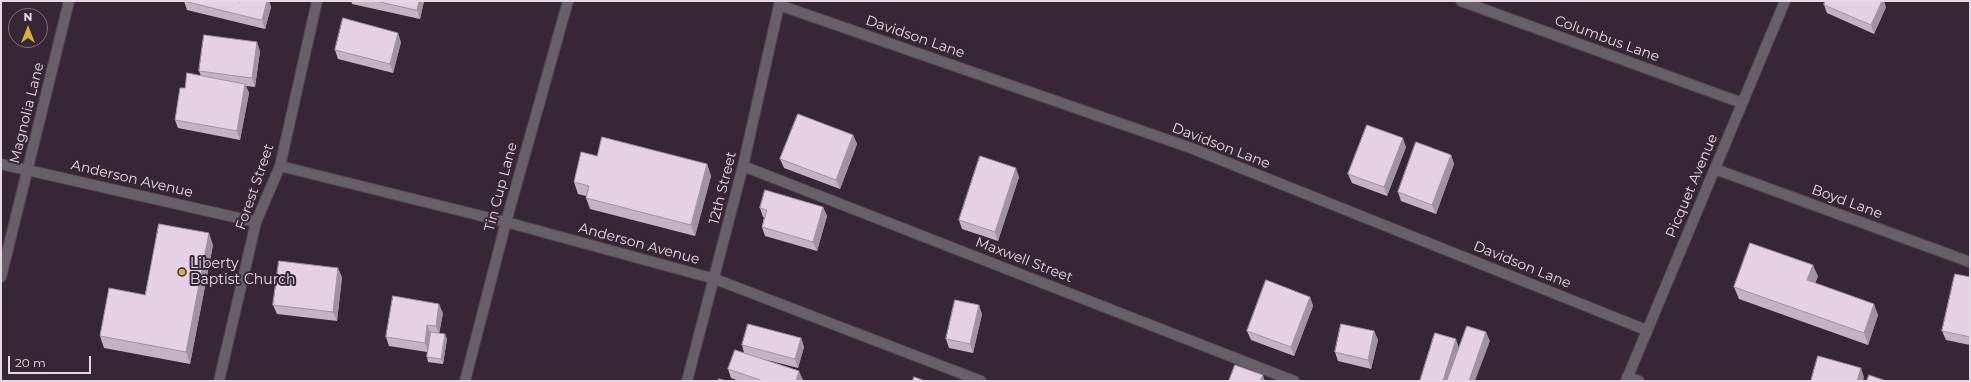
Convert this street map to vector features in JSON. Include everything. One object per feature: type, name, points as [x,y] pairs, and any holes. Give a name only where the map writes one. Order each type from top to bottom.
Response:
[{"type":"street","name":"Magnolia Lane","points":[[1,277],[69,1]]},
{"type":"street","name":"Forest Street","points":[[218,381],[256,222],[280,166],[317,1]]},
{"type":"street","name":"Tin Cup Lane","points":[[465,381],[506,222],[568,1]]},
{"type":"street","name":"Columbus Lane","points":[[1461,1],[1742,103]]},
{"type":"street","name":"Picquet Avenue","points":[[1626,379],[1785,1]]},
{"type":"street","name":"12th Street","points":[[688,381],[744,166],[779,3]]},
{"type":"street","name":"Davidson Lane","points":[[779,3],[1191,148],[1646,330]]},
{"type":"street","name":"Anderson Avenue","points":[[1,164],[256,222]]},
{"type":"street","name":"Anderson Avenue","points":[[280,166],[506,222],[715,279],[981,381]]},
{"type":"street","name":"Maxwell Street","points":[[744,166],[1294,381]]},
{"type":"street","name":"Boyd Lane","points":[[1715,169],[1970,262]]},
{"type":"street","points":[[1626,379],[1639,381]]},
{"type":"building","points":[[184,1],[240,2],[267,1],[262,20]]},
{"type":"building","points":[[376,1],[419,1],[417,10]]},
{"type":"building","points":[[1825,1],[1882,1],[1871,25],[1824,5]]},
{"type":"building","points":[[343,18],[398,33],[390,64],[335,50]]},
{"type":"building","points":[[204,35],[257,42],[252,78],[199,71]]},
{"type":"building","points":[[187,73],[245,84],[237,131],[175,120],[180,88],[185,88]]},
{"type":"building","points":[[798,114],[853,135],[836,180],[780,159]]},
{"type":"building","points":[[1367,125],[1403,138],[1384,187],[1348,174]]},
{"type":"building","points":[[602,137],[707,164],[691,225],[586,198],[589,186],[574,182],[581,152],[597,156]]},
{"type":"building","points":[[1416,142],[1451,155],[1432,205],[1398,192]]},
{"type":"building","points":[[980,156],[1016,168],[995,232],[959,220]]},
{"type":"building","points":[[765,190],[823,207],[813,242],[762,227],[767,210],[760,208]]},
{"type":"building","name":"Liberty Baptist Church","points":[[159,224],[209,233],[186,352],[100,336],[109,288],[145,295]]},
{"type":"building","points":[[1750,243],[1813,265],[1807,280],[1874,304],[1864,333],[1734,287]]},
{"type":"building","points":[[279,261],[338,268],[333,312],[273,305]]},
{"type":"building","points":[[1955,274],[1970,277],[1970,337],[1942,331]]},
{"type":"building","points":[[1266,280],[1310,297],[1291,347],[1247,331]]},
{"type":"building","points":[[393,296],[439,304],[436,326],[427,325],[425,343],[386,337]]},
{"type":"building","points":[[955,300],[979,305],[970,344],[946,339]]},
{"type":"building","points":[[748,324],[801,338],[795,359],[742,345]]},
{"type":"building","points":[[1341,324],[1374,331],[1368,360],[1335,352]]},
{"type":"building","points":[[1467,326],[1486,332],[1469,381],[1447,381]]},
{"type":"building","points":[[431,332],[445,334],[441,359],[427,357]]},
{"type":"building","points":[[1435,333],[1456,339],[1443,381],[1420,381]]},
{"type":"building","points":[[735,350],[799,371],[796,381],[763,381],[728,369]]},
{"type":"building","points":[[1818,356],[1861,368],[1857,381],[1811,381]]},
{"type":"building","points":[[1235,365],[1263,375],[1260,381],[1229,381]]},
{"type":"building","points":[[1869,375],[1886,381],[1867,381]]},
{"type":"building","points":[[914,377],[925,381],[913,381]]},
{"type":"place","name":"Liberty Baptist Church","points":[[182,272]]}]
